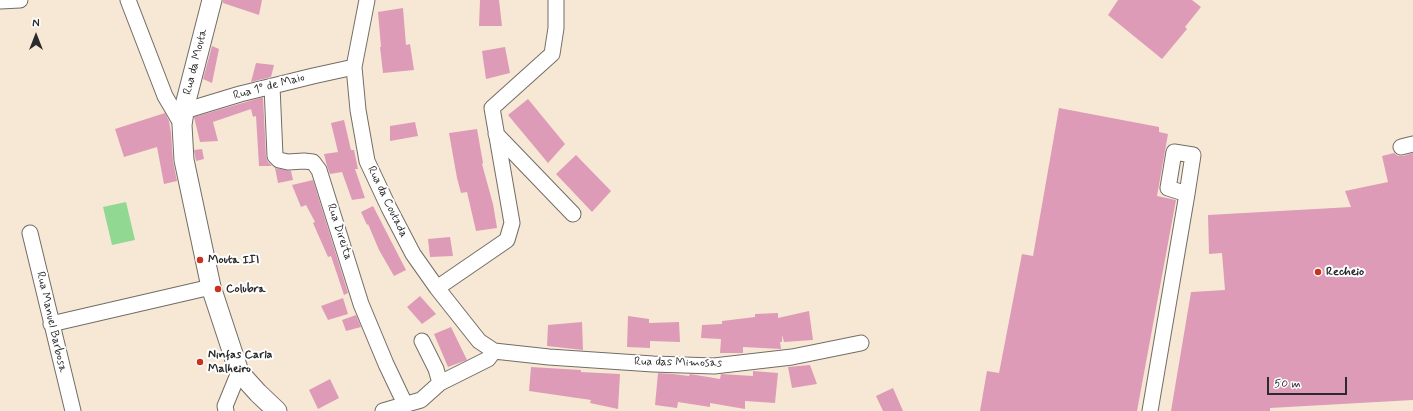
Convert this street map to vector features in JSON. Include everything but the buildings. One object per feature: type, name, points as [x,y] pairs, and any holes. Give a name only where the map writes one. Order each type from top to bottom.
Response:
[{"type":"main road","name":"Rua da Mouta","points":[[212,0],[180,115],[184,160],[211,286],[239,372]]},
{"type":"main road","points":[[239,372],[258,394],[277,411]]},
{"type":"street","points":[[0,1],[20,0]]},
{"type":"street","points":[[128,0],[165,96],[180,115]]},
{"type":"street","name":"Rua da Coutada","points":[[367,0],[354,67],[358,110],[367,161],[413,254],[479,341],[494,351]]},
{"type":"street","points":[[438,288],[507,240],[512,223],[492,108],[552,54],[556,28],[556,0]]},
{"type":"street","name":"Rua 1º de Maio","points":[[180,115],[240,94],[354,67]]},
{"type":"street","name":"Rua Direita","points":[[272,86],[275,156],[279,160],[288,162],[313,162],[319,170],[361,304],[386,364],[405,404]]},
{"type":"street","points":[[496,134],[573,214]]},
{"type":"street","points":[[1150,411],[1187,194]]},
{"type":"street","name":"Rua Manuel Barbosa","points":[[30,233],[73,411]]},
{"type":"street","points":[[51,324],[211,286]]},
{"type":"street","points":[[422,341],[436,368],[440,383]]},
{"type":"street","name":"Rua das Mimosas","points":[[494,351],[549,357],[714,366],[792,357],[860,342]]},
{"type":"street","points":[[383,411],[421,400],[440,383],[488,359],[494,351]]},
{"type":"street","points":[[226,409],[239,372]]},
{"type":"green space","points":[[126,202],[135,240],[112,245],[103,207]]},
{"type":"place","name":"Mouta III","points":[[200,260]]},
{"type":"place","name":"Recheio","points":[[1318,272]]},
{"type":"place","name":"Colubra","points":[[218,289]]},
{"type":"place","name":"Ninfas Carla Malheiro","points":[[200,362]]}]
